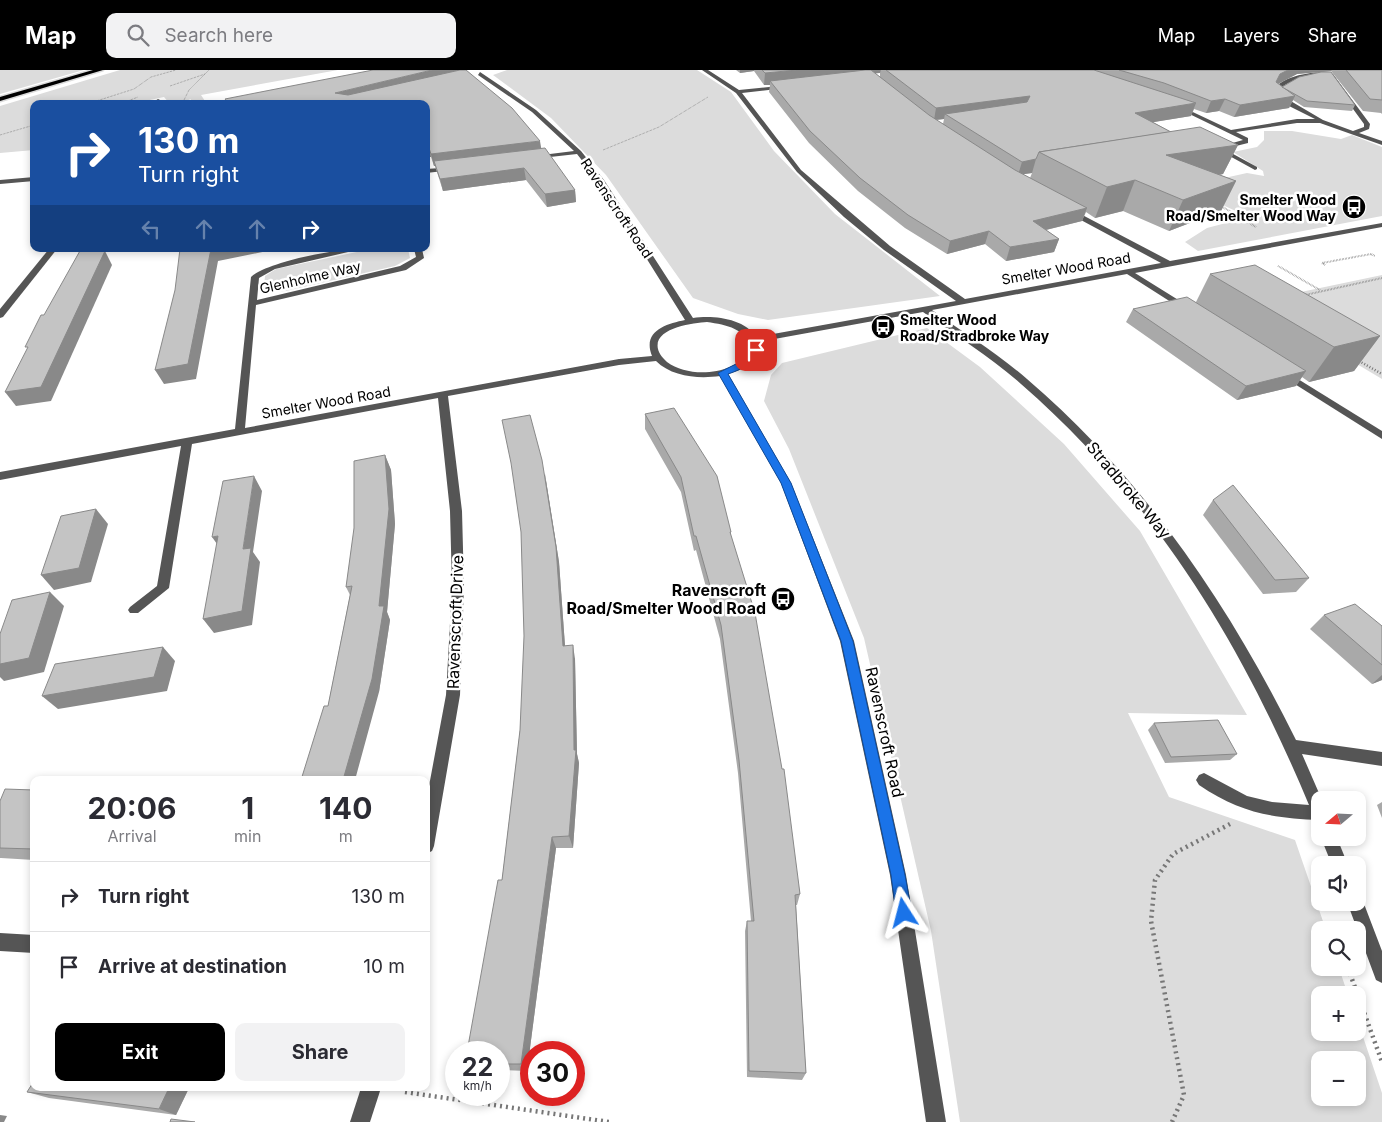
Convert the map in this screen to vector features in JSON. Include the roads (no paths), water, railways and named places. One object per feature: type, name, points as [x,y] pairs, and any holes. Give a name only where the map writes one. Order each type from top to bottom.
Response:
[{"type":"highway","points":[[0,99],[100,70]]},
{"type":"street","points":[[704,70],[738,92],[806,177],[888,248],[962,301]]},
{"type":"street","points":[[1333,133],[1353,131],[1367,128],[1365,118],[1334,78],[1326,71],[1306,74],[1276,87],[1274,93],[1281,100],[1321,121],[1353,131],[1382,143]]},
{"type":"street","points":[[471,76],[484,72]]},
{"type":"street","name":"Ravenscroft Road","points":[[484,72],[534,111],[579,152],[601,180],[690,320]]},
{"type":"street","points":[[738,92],[797,85]]},
{"type":"street","points":[[1281,100],[1299,100],[1305,106]]},
{"type":"street","points":[[1170,104],[1233,131],[1246,139],[1246,142],[1209,149]]},
{"type":"street","points":[[1233,131],[1297,121],[1321,121]]},
{"type":"street","points":[[1218,148],[1255,168]]},
{"type":"street","points":[[529,158],[579,152]]},
{"type":"street","points":[[430,170],[465,166]]},
{"type":"street","points":[[0,182],[30,179]]},
{"type":"street","points":[[1062,206],[1169,264]]},
{"type":"street","name":"Smelter Wood Road","points":[[755,340],[1382,225]]},
{"type":"street","points":[[0,315],[51,252]]},
{"type":"street","name":"Glenholme Way","points":[[240,431],[255,277],[272,267],[343,252]]},
{"type":"street","name":"Glenholme Way","points":[[252,304],[404,268],[420,258],[419,252]]},
{"type":"street","points":[[1127,271],[1192,313]]},
{"type":"street","name":"Stradbroke Way","points":[[924,308],[1023,381],[1091,443],[1149,509],[1217,605],[1263,685],[1293,746],[1311,791]]},
{"type":"street","points":[[707,319],[728,322],[742,328],[755,340],[756,350],[749,361],[737,369],[723,373],[682,372],[667,366],[658,358],[654,348],[657,336],[666,328],[690,320],[707,319]]},
{"type":"street","name":"Smelter Wood Road","points":[[0,476],[240,431],[443,396],[619,362],[658,358]]},
{"type":"street","points":[[1274,366],[1382,436]]},
{"type":"street","name":"Ravenscroft Road","points":[[723,373],[786,483],[847,641],[898,875],[936,1122]]},
{"type":"street","name":"Ravenscroft Drive","points":[[430,824],[453,695],[458,588],[456,511],[443,396]]},
{"type":"street","points":[[134,610],[163,588],[187,441]]},
{"type":"street","points":[[1293,746],[1339,751],[1382,759]]},
{"type":"street","points":[[1204,780],[1229,797],[1263,809],[1311,812]]},
{"type":"street","points":[[1358,911],[1382,974]]},
{"type":"street","points":[[0,942],[30,944]]},
{"type":"street","points":[[360,1122],[370,1091]]},
{"type":"place","name":"Smelter Wood Road/Smelter Wood Way","points":[[1354,207]]},
{"type":"place","name":"Smelter Wood Road/Stradbroke Way","points":[[883,327]]},
{"type":"place","name":"Ravenscroft Road/Smelter Wood Road","points":[[783,599]]}]
